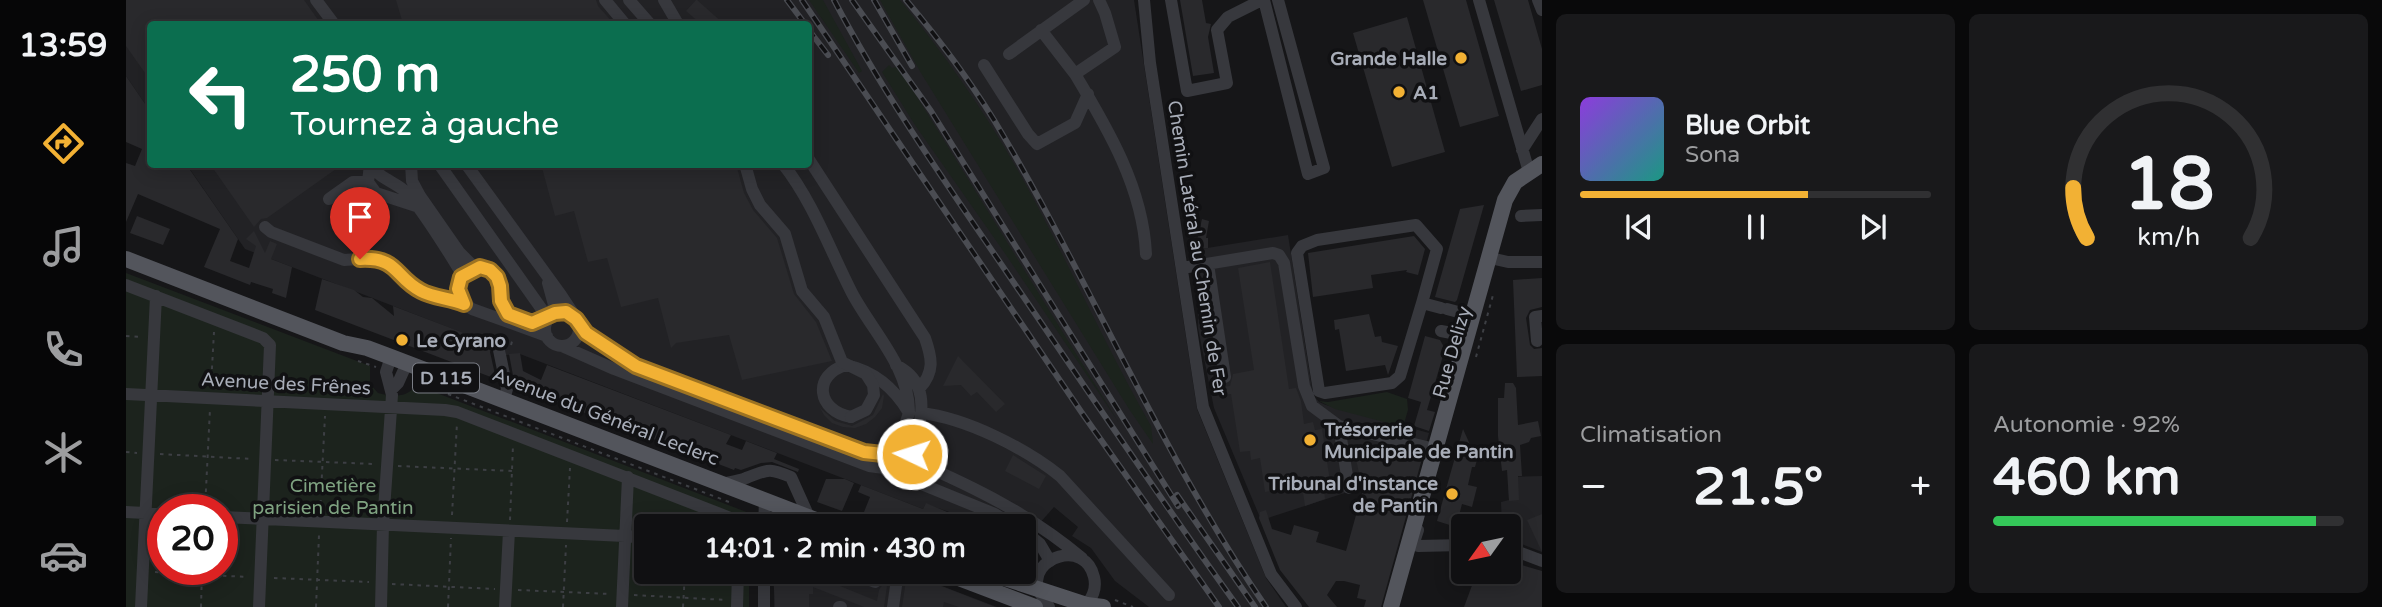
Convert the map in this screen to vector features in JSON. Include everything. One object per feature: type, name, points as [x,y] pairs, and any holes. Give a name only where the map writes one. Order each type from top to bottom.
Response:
[{"type":"main road","name":"Rue Delizy","points":[[1401,607],[1494,259],[1510,188],[1536,168]]},
{"type":"main road","name":"Avenue du Général Leclerc","points":[[126,259],[343,343],[367,348],[389,364],[407,363],[801,514]]},
{"type":"main road","name":"Rue Delizy","points":[[1391,607],[1467,336],[1494,259]]},
{"type":"main road","points":[[979,584],[1033,602],[1096,604]]},
{"type":"main road","points":[[1009,584],[1033,602]]},
{"type":"street","points":[[316,0],[332,21]]},
{"type":"street","points":[[605,0],[622,21]]},
{"type":"street","points":[[629,0],[647,21]]},
{"type":"street","points":[[664,0],[676,21]]},
{"type":"street","points":[[1009,54],[1084,0]]},
{"type":"street","points":[[1076,74],[1115,47],[1112,31],[1099,0]]},
{"type":"street","name":"Chemin Latéral au Chemin de Fer","points":[[1144,0],[1150,64],[1203,407],[1271,574],[1296,607]]},
{"type":"street","points":[[1171,0],[1187,91],[1227,83],[1217,30],[1228,17],[1263,0],[1308,174],[1324,168],[1278,0]]},
{"type":"street","points":[[1479,0],[1522,150],[1536,168]]},
{"type":"street","points":[[1538,0],[1542,10]]},
{"type":"street","points":[[1041,30],[1076,74],[1088,94],[1135,189],[1145,230],[1146,254]]},
{"type":"street","points":[[985,65],[1028,135],[1037,144],[1075,123],[1088,94]]},
{"type":"street","points":[[1522,150],[1542,119]]},
{"type":"street","points":[[469,168],[586,333],[636,366],[864,452],[883,454],[893,445],[915,413],[919,389],[929,376],[932,365],[925,338],[812,164]]},
{"type":"street","points":[[370,168],[368,182],[376,194],[416,205]]},
{"type":"street","points":[[373,168],[389,183],[407,192],[447,249],[462,274],[458,289],[464,304]]},
{"type":"street","points":[[411,168],[412,181],[419,196],[459,252],[472,264],[490,270],[497,277],[501,301],[508,314],[528,323],[539,322],[561,312],[576,319],[579,334],[572,343],[562,346]]},
{"type":"street","points":[[442,168],[543,311],[550,317]]},
{"type":"street","points":[[746,168],[760,205],[785,234],[802,291],[824,317],[842,362],[860,370],[862,372],[869,378],[874,395],[866,410],[851,417],[841,416],[828,407],[823,394],[824,385],[832,372],[846,365],[862,372],[876,378],[897,393],[915,413],[937,415],[987,434],[1043,462],[1060,476],[1170,595]]},
{"type":"street","points":[[786,168],[809,205],[853,295],[896,365],[915,413],[919,427],[911,469],[904,475]]},
{"type":"street","points":[[328,199],[353,182],[368,182]]},
{"type":"street","points":[[1521,216],[1542,215]]},
{"type":"street","points":[[1416,225],[1437,249],[1422,303],[1400,376],[1392,383],[1325,393],[1319,391],[1297,253],[1307,242],[1416,225]]},
{"type":"street","points":[[265,227],[271,232],[344,260],[372,258],[384,261],[396,268],[419,290],[547,336],[553,343],[614,369],[869,466],[884,468],[891,475],[904,475],[996,514]]},
{"type":"street","points":[[1182,268],[1273,253],[1279,255],[1284,263],[1304,386],[1312,406],[1339,426],[1435,449]]},
{"type":"street","points":[[1494,259],[1542,261]]},
{"type":"street","points":[[1208,264],[1225,377]]},
{"type":"street","points":[[461,277],[480,267]]},
{"type":"street","points":[[544,274],[554,305],[546,326],[547,336]]},
{"type":"street","points":[[126,285],[262,338],[271,348],[259,607]]},
{"type":"street","points":[[141,607],[156,296]]},
{"type":"street","points":[[481,311],[501,301]]},
{"type":"street","points":[[1422,303],[1473,316]]},
{"type":"street","points":[[1537,341],[1535,317],[1542,316]]},
{"type":"street","points":[[1416,324],[1467,336]]},
{"type":"street","points":[[504,400],[507,389],[505,347]]},
{"type":"street","points":[[392,389],[398,383],[407,363]]},
{"type":"street","points":[[382,607],[383,524],[392,389],[387,378],[389,364]]},
{"type":"street","points":[[896,365],[911,375],[919,389]]},
{"type":"street","name":"Avenue des Frênes","points":[[126,394],[451,411],[720,514]]},
{"type":"street","points":[[1339,426],[1349,488]]},
{"type":"street","points":[[893,445],[903,445],[912,455],[1004,503],[1043,527],[1091,568],[1096,604]]},
{"type":"street","points":[[883,454],[884,468]]},
{"type":"street","points":[[722,484],[747,478],[755,473],[775,470],[791,477],[808,514]]},
{"type":"street","points":[[623,601],[628,477]]},
{"type":"street","name":"Rue Delizy","points":[[1418,546],[1415,542],[1426,502],[1423,496]]},
{"type":"street","points":[[764,514],[765,500]]},
{"type":"street","points":[[126,512],[146,513]]},
{"type":"street","points":[[238,518],[634,536]]},
{"type":"street","points":[[505,607],[509,531]]},
{"type":"street","points":[[1036,540],[1050,561]]},
{"type":"street","points":[[1418,546],[1451,545]]},
{"type":"street","points":[[1521,553],[1542,561]]},
{"type":"street","points":[[1060,607],[1033,602],[1040,572],[1050,561],[1064,554],[1082,558]]},
{"type":"street","points":[[737,604],[738,584]]},
{"type":"street","points":[[764,584],[764,607]]},
{"type":"street","points":[[893,607],[896,584]]},
{"type":"path","points":[[1474,363],[1496,286]]},
{"type":"path","points":[[206,494],[214,319]]},
{"type":"path","points":[[126,336],[153,338]]},
{"type":"path","points":[[505,347],[514,337]]},
{"type":"path","points":[[355,359],[389,364]]},
{"type":"path","points":[[439,391],[732,503]]},
{"type":"path","points":[[316,607],[326,404]]},
{"type":"path","points":[[448,607],[454,468],[451,411]]},
{"type":"path","points":[[509,531],[514,434]]},
{"type":"path","points":[[126,452],[512,471]]},
{"type":"path","points":[[143,572],[147,572]]},
{"type":"path","points":[[238,576],[506,589],[623,601],[683,597],[737,604]]},
{"type":"path","points":[[683,607],[684,584]]},
{"type":"path","points":[[201,607],[202,585]]},
{"type":"path","points":[[1096,604],[1133,607]]},
{"type":"shaded area","points":[[126,0],[1134,0],[1197,409],[1266,578],[1286,607],[1149,607],[1115,581],[1091,548],[1072,536],[1078,527],[1054,507],[1036,529],[1036,514],[952,514],[926,504],[923,509],[520,354],[506,355],[505,349],[245,249],[189,168],[812,168],[812,21],[147,21],[147,107],[126,76]]},
{"type":"shaded area","points":[[1288,235],[1313,395],[1326,405],[1429,433],[1422,459],[1374,446],[1355,451],[1363,487],[1268,518],[1259,515],[1214,408],[1198,328],[1199,277],[1195,250]]},
{"type":"shaded area","points":[[1542,476],[1542,552],[1521,544],[1521,514],[1501,514],[1501,502],[1509,500],[1508,477]]},
{"type":"shaded area","points":[[775,584],[937,584],[997,607],[774,607]]},
{"type":"green space","points":[[809,0],[823,0],[862,71],[859,73]]},
{"type":"green space","points":[[880,0],[900,0],[951,66],[998,136],[1151,426],[1153,444],[921,73]]},
{"type":"green space","points":[[889,65],[892,68],[897,67],[919,100],[1119,423],[915,125],[882,72]]},
{"type":"green space","name":"Cimetière parisien de Pantin","points":[[126,273],[370,366],[370,384],[378,393],[399,395],[409,392],[416,385],[749,513],[634,514],[634,584],[749,584],[749,607],[126,607]]},
{"type":"green space","points":[[1387,392],[1407,399],[1408,410],[1403,427],[1335,409],[1319,401],[1328,402]]},
{"type":"building","points":[[126,0],[304,0],[319,21],[147,21],[147,76],[126,46]]},
{"type":"building","points":[[396,0],[596,0],[611,21],[402,21]]},
{"type":"building","points":[[697,0],[721,21],[698,21],[686,11]]},
{"type":"building","points":[[1180,0],[1202,0],[1206,23],[1211,24],[1208,37],[1214,73],[1193,76]]},
{"type":"building","name":"Grande Halle","points":[[1423,0],[1466,0],[1499,116],[1460,127]]},
{"type":"building","points":[[1494,0],[1528,0],[1542,49],[1542,85],[1521,91]]},
{"type":"building","name":"A1","points":[[1407,17],[1445,152],[1392,167],[1353,33]]},
{"type":"building","points":[[126,76],[147,107],[147,168],[189,168],[238,239],[230,261],[249,268],[256,246],[246,239],[254,231],[265,253],[270,241],[277,244],[271,259],[292,267],[286,298],[272,293],[273,289],[251,282],[250,285],[204,267],[220,229],[138,194],[126,222],[126,163],[135,166],[142,149],[126,142]]},
{"type":"building","points":[[213,168],[337,168],[267,218],[261,219],[254,227]]},
{"type":"building","points":[[542,168],[737,168],[744,193],[753,210],[777,238],[794,294],[816,322],[832,361],[742,380],[729,335],[676,343],[671,348],[658,298],[621,307],[607,258],[588,262],[574,211],[555,216]]},
{"type":"building","points":[[1484,205],[1457,300],[1455,302],[1435,297],[1460,209]]},
{"type":"building","points":[[137,216],[170,229],[163,245],[130,233]]},
{"type":"building","points":[[1202,219],[1209,221],[1206,238],[1208,248],[1195,249]]},
{"type":"building","points":[[1414,236],[1425,249],[1418,275],[1406,272],[1407,270],[1371,275],[1373,288],[1313,297],[1308,253]]},
{"type":"building","points":[[1270,262],[1289,389],[1296,388],[1304,424],[1313,422],[1315,430],[1322,429],[1330,481],[1323,482],[1325,499],[1305,506],[1302,486],[1265,492],[1260,458],[1251,460],[1250,451],[1240,452],[1231,394],[1217,396],[1216,388],[1230,386],[1233,374],[1254,370],[1238,268]]},
{"type":"building","points":[[1542,278],[1542,307],[1530,310],[1526,318],[1530,345],[1534,349],[1542,348],[1542,376],[1517,377],[1513,280]]},
{"type":"building","points":[[322,279],[354,290],[363,297],[372,298],[394,316],[393,306],[493,344],[490,352],[496,379],[315,310]]},
{"type":"building","points":[[1369,314],[1375,337],[1381,336],[1382,342],[1398,346],[1388,375],[1385,365],[1346,371],[1339,329],[1335,330],[1334,320]]},
{"type":"building","points":[[1425,336],[1440,340],[1445,349],[1427,410],[1435,412],[1429,431],[1414,426],[1421,402],[1408,398]]},
{"type":"building","points":[[520,353],[523,371],[541,380],[547,365],[731,435],[726,444],[742,450],[746,441],[777,453],[774,459],[799,469],[798,472],[772,462],[734,470],[515,386],[509,354]]},
{"type":"building","points":[[958,356],[1005,404],[996,412],[977,392],[971,396],[961,385],[943,386]]},
{"type":"building","points":[[1505,383],[1513,383],[1516,388],[1518,425],[1538,421],[1541,436],[1531,438],[1529,442],[1520,445],[1522,476],[1518,476],[1519,500],[1509,501],[1507,470],[1502,471],[1498,436],[1498,398],[1504,398]]},
{"type":"building","points":[[883,394],[882,408],[875,417],[855,428],[832,423],[820,408],[835,421],[852,426],[873,415]]},
{"type":"building","points":[[1463,429],[1477,460],[1475,467],[1472,467],[1468,485],[1477,487],[1472,507],[1462,504],[1459,514],[1451,514],[1451,525],[1437,521]]},
{"type":"building","points":[[1374,446],[1405,455],[1406,451],[1423,455],[1381,607],[1364,607],[1366,600],[1357,598],[1360,585],[1336,581],[1327,595],[1337,607],[1309,607],[1280,570],[1259,518],[1260,512],[1266,510],[1272,529],[1291,535],[1294,525],[1319,532],[1316,542],[1346,551],[1363,490],[1354,451]]},
{"type":"building","points":[[1013,455],[1046,476],[1039,489],[1005,471]]},
{"type":"building","points":[[826,479],[845,479],[854,483],[842,511],[817,502]]},
{"type":"building","points":[[861,485],[923,509],[926,503],[952,514],[869,514],[864,512],[870,497],[858,492]]},
{"type":"building","points":[[1542,514],[1542,552],[1527,520]]},
{"type":"building","points":[[1521,565],[1542,571],[1542,607],[1464,607],[1473,584],[1521,584]]},
{"type":"building","points":[[774,584],[835,584],[877,601],[879,590],[883,584],[887,584],[884,607],[864,607],[813,587],[813,594],[809,594],[809,607],[775,607]]},
{"type":"building","points":[[905,584],[935,584],[995,607],[959,607],[944,602],[943,607],[902,607]]},
{"type":"railway","points":[[787,0],[803,21]]},
{"type":"railway","points":[[802,0],[1082,413],[1219,607]]},
{"type":"railway","points":[[834,0],[875,73],[943,179],[1238,607]]},
{"type":"railway","points":[[852,0],[931,111],[1178,506]]},
{"type":"railway","points":[[874,0],[912,66]]},
{"type":"railway","points":[[906,0],[952,58],[994,120],[1192,488],[1266,607]]},
{"type":"railway","points":[[812,34],[828,55]]},
{"type":"railway","points":[[1177,495],[1255,607]]},
{"type":"place","name":"Grande Halle","points":[[1461,58]]},
{"type":"place","name":"A1","points":[[1399,92]]},
{"type":"place","name":"Le Cyrano","points":[[402,340]]},
{"type":"place","name":"Trésorerie Municipale de Pantin","points":[[1310,440]]},
{"type":"place","name":"Tribunal d'instance de Pantin","points":[[1452,494]]},
{"type":"route","points":[[360,259],[384,261],[396,268],[419,290],[464,304],[458,289],[461,277],[480,267],[490,270],[497,277],[501,301],[508,314],[528,323],[566,312],[576,319],[586,333],[636,366],[864,452],[883,454],[888,447],[898,444],[906,446],[912,454]]}]
